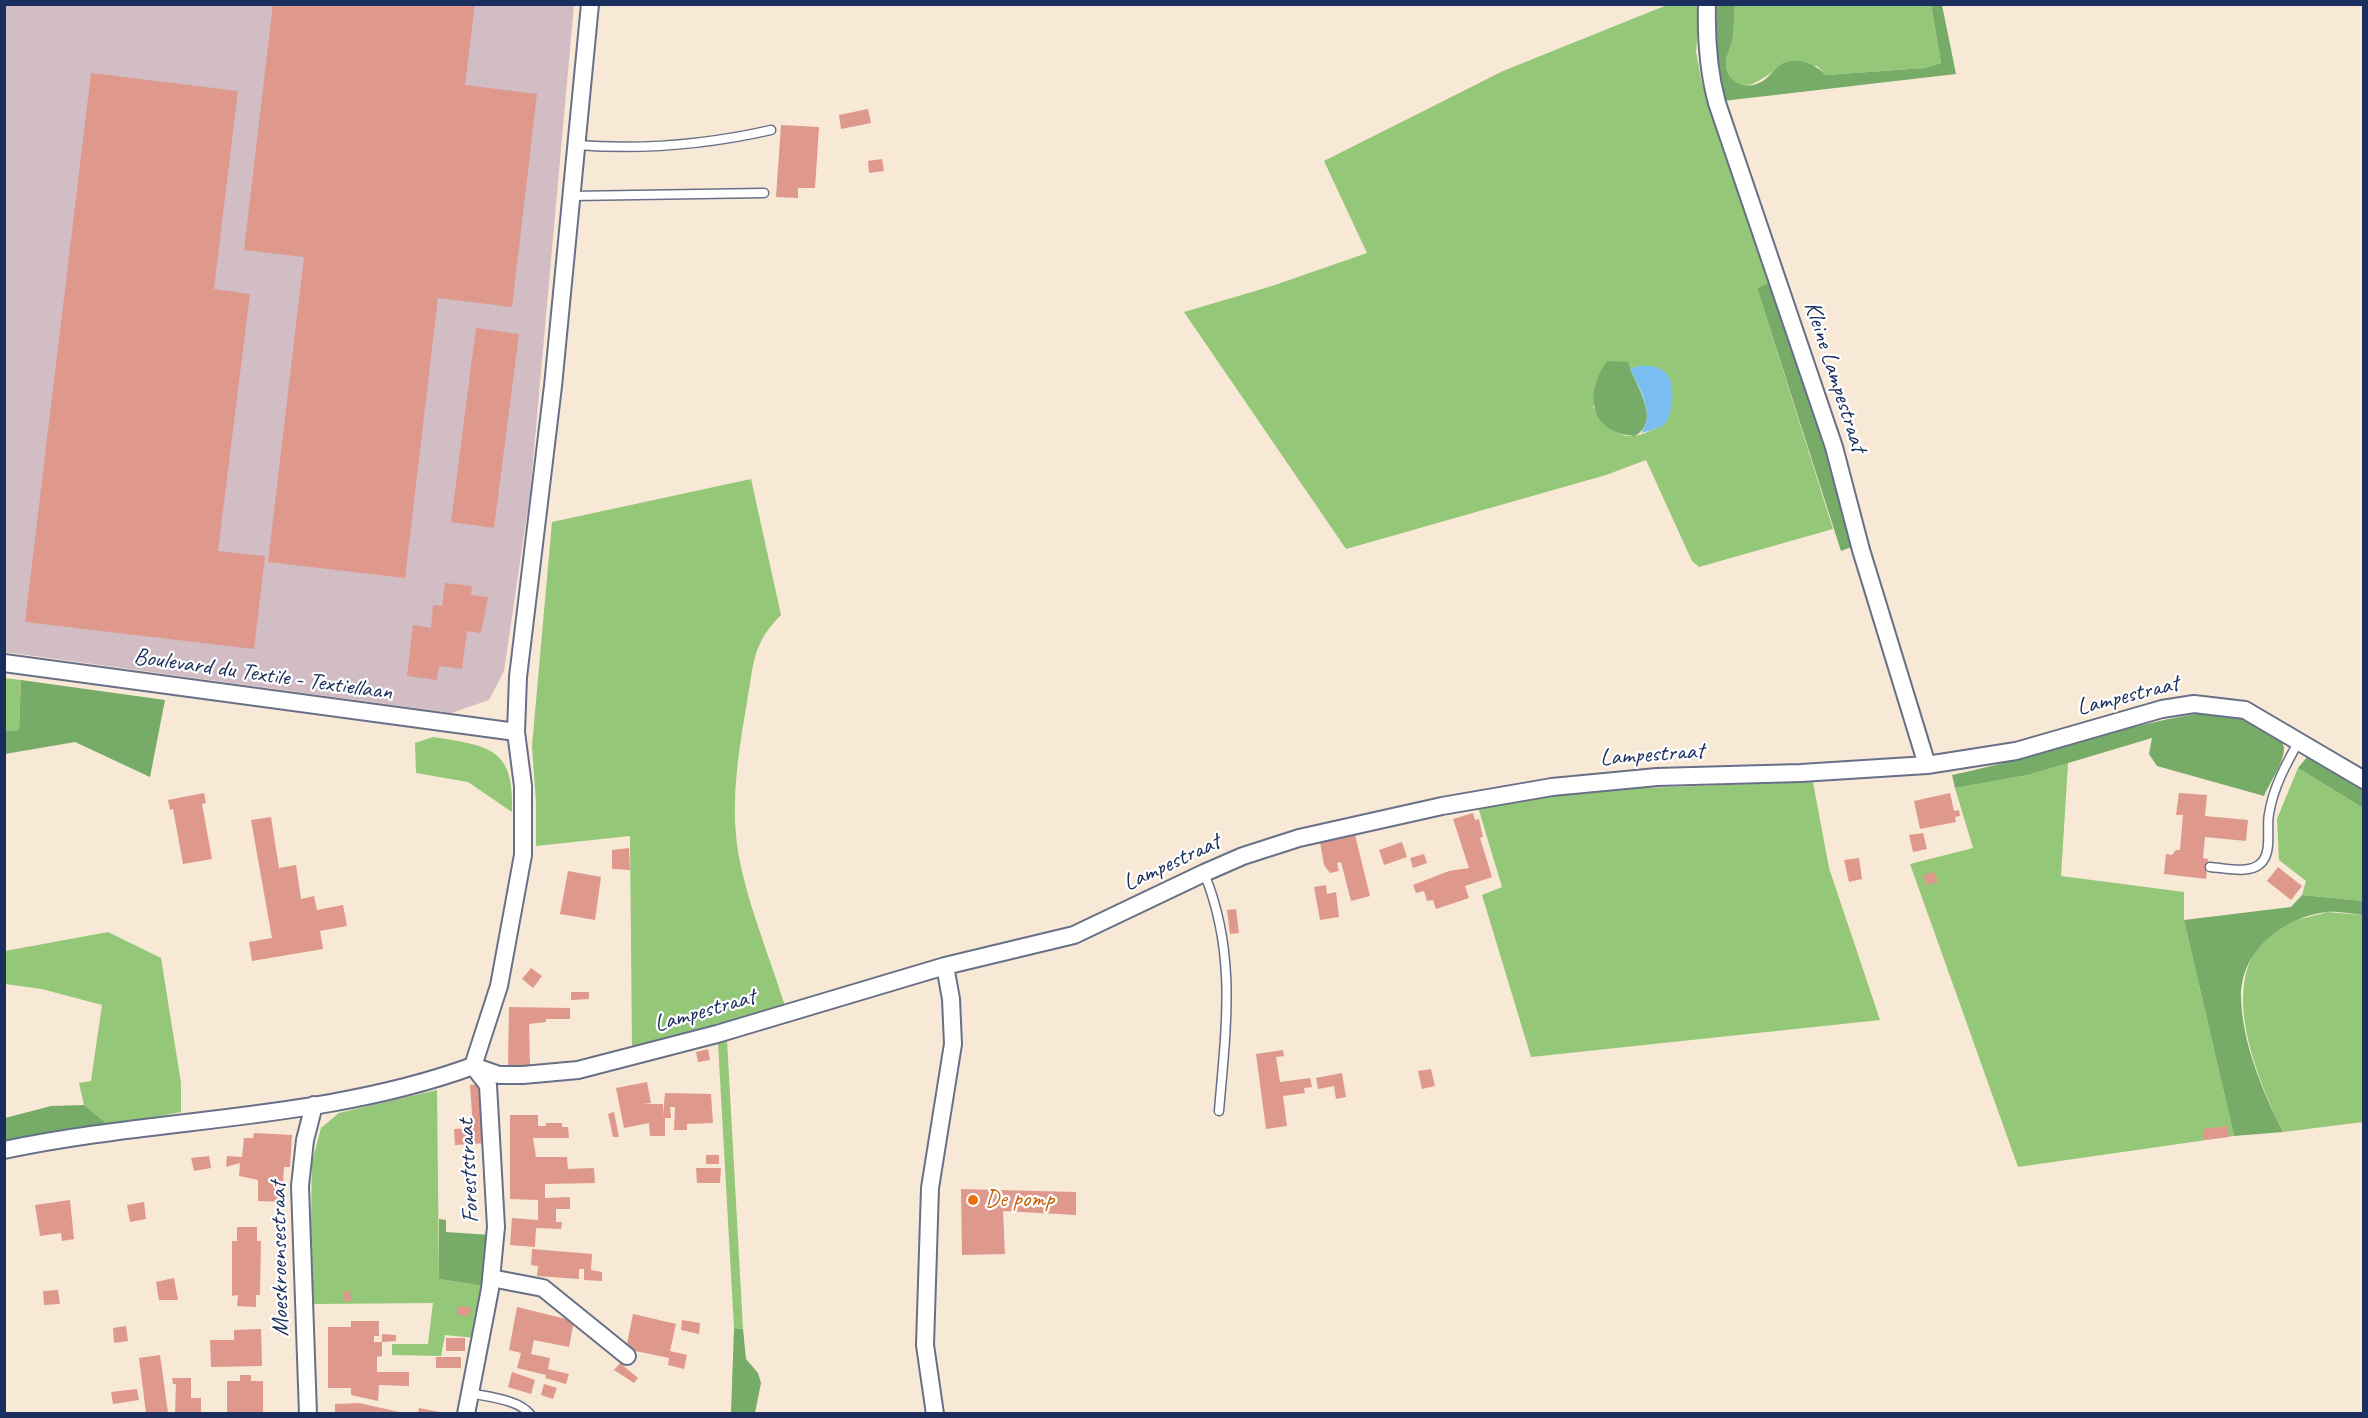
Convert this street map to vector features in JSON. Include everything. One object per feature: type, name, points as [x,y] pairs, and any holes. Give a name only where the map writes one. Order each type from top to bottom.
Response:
[{"type":"street","points":[[4,1150],[87,1135],[314,1105],[428,1080],[473,1066],[499,986],[523,855],[523,786],[516,732],[518,676],[554,386],[590,4]]},
{"type":"street","name":"Kleine Lampestraat","points":[[1707,4],[1706,36],[1709,74],[1717,103],[1834,447],[1861,550],[1928,765]]},
{"type":"street","name":"Boulevard du Textile - Textiellaan","points":[[4,663],[516,732]]},
{"type":"street","name":"Lampestraat","points":[[473,1066],[499,1074],[522,1075],[578,1070],[717,1034],[945,966],[1074,935],[1204,873],[1244,856],[1299,838],[1442,806],[1552,787],[1657,777],[1928,765],[2016,751],[2162,709],[2194,704],[2245,710],[2364,780]]},
{"type":"street","points":[[935,1413],[925,1346],[930,1188],[953,1044],[951,999],[945,966]]},
{"type":"street","name":"Foreststraat","points":[[466,1413],[491,1278],[496,1227],[488,1084],[473,1066]]},
{"type":"street","name":"Moeskroensestraat","points":[[308,1413],[300,1186],[305,1140],[314,1105]]},
{"type":"street","points":[[491,1278],[543,1288],[627,1356]]},
{"type":"lane","points":[[577,145],[626,146],[719,140],[771,130]]},
{"type":"lane","points":[[572,196],[764,193]]},
{"type":"lane","points":[[2210,867],[2249,869],[2259,866],[2264,859],[2268,815],[2274,791],[2299,741]]},
{"type":"lane","points":[[1204,873],[1218,906],[1226,963],[1227,1002],[1220,1111]]},
{"type":"lane","points":[[470,1393],[510,1403],[530,1413]]},
{"type":"shaded area","points":[[5,5],[574,5],[530,494],[504,671],[489,700],[451,713],[5,652]]},
{"type":"green space","points":[[1931,4],[1941,63],[1925,68],[1826,75],[1817,66],[1781,64],[1758,81],[1742,86],[1729,77],[1726,62],[1733,38],[1735,5]]},
{"type":"green space","points":[[1931,4],[1942,5],[1956,74],[1723,101],[1717,83],[1711,5],[1735,5],[1733,37],[1726,61],[1727,71],[1738,84],[1750,85],[1763,81],[1780,65],[1792,61],[1811,64],[1826,75],[1925,68],[1941,63]]},
{"type":"green space","points":[[1667,5],[1700,5],[1696,52],[1702,83],[1713,120],[1773,281],[1757,288],[1833,529],[1699,567],[1692,561],[1646,460],[1606,475],[1346,549],[1184,312],[1272,286],[1367,253],[1324,161],[1503,71]],"holes":[[[1639,366],[1661,369],[1670,380],[1662,426],[1627,436],[1609,427],[1593,406],[1630,369]]]},
{"type":"green space","points":[[1773,281],[1844,502],[1854,546],[1841,551],[1757,288]]},
{"type":"green space","points":[[1607,361],[1628,362],[1644,401],[1647,421],[1643,429],[1635,436],[1608,428],[1595,409],[1595,386]]},
{"type":"green space","points":[[751,479],[781,615],[764,635],[753,665],[738,762],[735,822],[744,879],[785,1006],[632,1049],[630,836],[536,846],[532,746],[552,522]]},
{"type":"green space","points":[[4,678],[21,680],[19,730],[5,731]]},
{"type":"green space","points":[[21,680],[165,700],[150,777],[75,742],[5,754],[5,731],[19,730]]},
{"type":"green space","points":[[2215,711],[2255,724],[2282,741],[2284,748],[2282,760],[2264,796],[2157,766],[2149,754],[2152,738],[2028,775],[1955,788],[1952,775],[2116,732],[2182,716]]},
{"type":"green space","points":[[433,737],[469,743],[494,753],[503,762],[509,774],[512,812],[468,782],[416,773],[415,743]]},
{"type":"green space","points":[[2307,757],[2363,787],[2363,808],[2298,768]]},
{"type":"green space","points":[[2068,763],[2061,876],[2184,892],[2184,920],[2234,1136],[2018,1167],[1910,864],[1973,848],[1955,788],[2028,775]]},
{"type":"green space","points":[[2298,768],[2363,808],[2363,901],[2302,895],[2306,881],[2279,860],[2277,819]]},
{"type":"green space","points":[[1813,782],[1829,868],[1880,1020],[1531,1057],[1482,895],[1502,887],[1478,807],[1585,790]]},
{"type":"green space","points":[[2302,895],[2363,901],[2363,915],[2327,912],[2295,921],[2268,939],[2248,965],[2241,997],[2245,1032],[2261,1084],[2283,1132],[2234,1136],[2184,920],[2291,907]]},
{"type":"green space","points":[[2327,912],[2363,915],[2363,1122],[2283,1132],[2251,1050],[2245,1020],[2243,991],[2249,964],[2263,941],[2288,923]]},
{"type":"green space","points":[[108,932],[161,958],[181,1083],[181,1112],[110,1126],[84,1105],[79,1083],[91,1081],[102,1005],[42,989],[5,984],[5,951]]},
{"type":"green space","points":[[727,1040],[743,1329],[734,1328],[718,1043]]},
{"type":"green space","points":[[437,1090],[439,1279],[484,1286],[475,1338],[445,1335],[441,1356],[392,1355],[392,1344],[428,1344],[433,1303],[313,1304],[310,1282],[312,1162],[321,1128],[339,1113]]},
{"type":"green space","points":[[84,1105],[110,1126],[5,1145],[5,1118],[51,1106]]},
{"type":"green space","points":[[439,1219],[446,1220],[446,1232],[491,1235],[484,1286],[439,1279]]},
{"type":"green space","points":[[734,1328],[743,1329],[746,1359],[758,1373],[761,1383],[755,1413],[731,1413]]},
{"type":"water","points":[[1649,366],[1664,371],[1671,382],[1672,390],[1671,408],[1666,422],[1658,428],[1641,433],[1647,417],[1646,409],[1630,369]]},
{"type":"building","points":[[273,4],[475,4],[465,85],[537,94],[512,307],[438,298],[405,578],[268,562],[304,257],[244,250]]},
{"type":"building","points":[[91,73],[238,91],[214,289],[250,294],[218,551],[265,556],[254,649],[25,622]]},
{"type":"building","points":[[868,109],[871,123],[841,129],[839,115]]},
{"type":"building","points":[[781,125],[819,127],[815,188],[798,188],[798,198],[776,197]]},
{"type":"building","points":[[882,159],[884,171],[869,173],[868,161]]},
{"type":"building","points":[[476,328],[519,334],[494,528],[451,522]]},
{"type":"building","points":[[445,583],[472,586],[471,595],[488,597],[481,633],[467,631],[462,669],[439,666],[437,680],[407,676],[413,625],[431,628],[433,605],[442,606]]},
{"type":"building","points":[[204,793],[206,803],[202,804],[212,859],[183,864],[173,809],[170,810],[168,800]]},
{"type":"building","points":[[1950,793],[1954,811],[1959,810],[1960,816],[1955,817],[1956,822],[1920,829],[1914,801]]},
{"type":"building","points":[[2179,793],[2207,795],[2205,816],[2248,820],[2246,841],[2205,837],[2203,858],[2208,859],[2206,879],[2164,874],[2166,854],[2172,855],[2176,850],[2180,850],[2183,815],[2176,815]]},
{"type":"building","points":[[1473,813],[1475,820],[1479,819],[1483,837],[1480,838],[1492,877],[1465,886],[1469,898],[1436,909],[1433,900],[1427,901],[1424,891],[1416,893],[1413,885],[1449,871],[1469,868],[1453,819]]},
{"type":"building","points":[[271,817],[279,868],[296,865],[301,899],[314,896],[317,910],[343,905],[347,926],[320,931],[323,949],[252,961],[249,942],[272,938],[251,820]]},
{"type":"building","points":[[1923,833],[1927,849],[1913,852],[1909,835]]},
{"type":"building","points":[[1355,835],[1370,896],[1351,901],[1341,862],[1337,863],[1339,871],[1330,873],[1324,865],[1320,842]]},
{"type":"building","points":[[1402,842],[1407,857],[1384,865],[1379,850]]},
{"type":"building","points":[[629,848],[630,870],[612,869],[612,850]]},
{"type":"building","points":[[1424,854],[1427,863],[1413,868],[1410,858]]},
{"type":"building","points":[[1859,858],[1862,879],[1849,882],[1844,860]]},
{"type":"building","points":[[2278,867],[2302,886],[2291,900],[2267,881]]},
{"type":"building","points":[[568,871],[601,877],[595,920],[560,914]]},
{"type":"building","points":[[1934,872],[1938,882],[1926,885],[1923,875]]},
{"type":"building","points":[[1326,885],[1327,894],[1336,892],[1339,917],[1320,920],[1314,887]]},
{"type":"building","points":[[1236,909],[1239,933],[1230,934],[1227,910]]},
{"type":"building","points":[[531,968],[542,976],[533,988],[522,979]]},
{"type":"building","points":[[571,992],[589,992],[589,999],[571,1000]]},
{"type":"building","points":[[509,1007],[570,1008],[570,1019],[546,1019],[546,1022],[529,1024],[530,1066],[508,1066]]},
{"type":"building","points":[[708,1049],[710,1060],[698,1062],[696,1052]]},
{"type":"building","points":[[1283,1050],[1284,1056],[1276,1057],[1280,1082],[1310,1078],[1312,1087],[1304,1088],[1305,1093],[1283,1096],[1287,1126],[1266,1129],[1256,1054]]},
{"type":"building","points":[[1431,1069],[1435,1086],[1422,1089],[1418,1071]]},
{"type":"building","points":[[1342,1073],[1346,1097],[1336,1099],[1334,1086],[1318,1089],[1316,1078]]},
{"type":"building","points":[[647,1082],[651,1103],[643,1104],[663,1104],[663,1116],[665,1093],[711,1094],[713,1123],[687,1124],[687,1130],[674,1130],[675,1107],[670,1107],[671,1118],[665,1118],[665,1136],[650,1136],[649,1123],[624,1128],[616,1088]]},
{"type":"building","points":[[485,1084],[488,1143],[455,1145],[454,1129],[473,1128],[470,1085]]},
{"type":"building","points":[[614,1112],[619,1137],[613,1137],[608,1114]]},
{"type":"building","points":[[510,1115],[538,1115],[538,1126],[546,1126],[546,1123],[562,1123],[562,1127],[568,1127],[569,1138],[533,1138],[536,1157],[567,1157],[568,1169],[594,1168],[595,1183],[545,1184],[545,1198],[570,1197],[570,1209],[556,1209],[556,1222],[562,1222],[561,1229],[536,1228],[535,1247],[510,1245],[512,1218],[538,1220],[538,1200],[510,1199]]},
{"type":"building","points":[[2227,1126],[2229,1137],[2204,1140],[2203,1129]]},
{"type":"building","points":[[254,1133],[292,1135],[290,1167],[284,1167],[282,1202],[258,1201],[258,1180],[239,1176],[240,1163],[226,1167],[227,1156],[242,1157],[244,1138],[253,1138]]},
{"type":"building","points":[[706,1155],[719,1155],[719,1164],[706,1164]]},
{"type":"building","points":[[209,1156],[211,1168],[194,1171],[191,1158]]},
{"type":"building","points":[[696,1168],[721,1168],[720,1183],[697,1183]]},
{"type":"building","points":[[961,1189],[1076,1192],[1076,1215],[1003,1211],[1005,1254],[962,1255]]},
{"type":"building","points":[[70,1200],[74,1239],[62,1241],[61,1233],[40,1236],[35,1205]]},
{"type":"building","points":[[144,1202],[146,1219],[130,1222],[127,1205]]},
{"type":"building","points":[[237,1227],[257,1227],[257,1241],[261,1241],[260,1295],[256,1295],[256,1307],[237,1306],[238,1295],[232,1296],[232,1241],[237,1241]]},
{"type":"building","points":[[532,1249],[592,1254],[591,1270],[602,1272],[602,1281],[584,1280],[584,1269],[579,1269],[579,1279],[537,1276],[538,1266],[531,1265]]},
{"type":"building","points":[[174,1278],[178,1300],[159,1300],[156,1282]]},
{"type":"building","points":[[58,1290],[60,1304],[44,1305],[43,1291]]},
{"type":"building","points":[[343,1291],[350,1291],[351,1301],[343,1301]]},
{"type":"building","points":[[458,1306],[472,1308],[469,1316],[457,1315]]},
{"type":"building","points":[[517,1307],[574,1321],[569,1347],[534,1340],[531,1354],[550,1358],[548,1369],[569,1374],[566,1384],[545,1378],[546,1375],[517,1368],[521,1353],[509,1350]]},
{"type":"building","points":[[633,1314],[676,1324],[670,1351],[687,1355],[684,1369],[668,1365],[669,1358],[626,1349]]},
{"type":"building","points":[[682,1320],[700,1323],[699,1334],[681,1330]]},
{"type":"building","points":[[351,1321],[379,1321],[379,1336],[374,1336],[374,1342],[382,1342],[382,1356],[377,1357],[377,1372],[409,1372],[409,1386],[379,1385],[378,1401],[351,1395],[351,1388],[328,1388],[328,1327],[351,1327]]},
{"type":"building","points":[[126,1326],[128,1341],[114,1343],[113,1328]]},
{"type":"building","points":[[261,1329],[262,1366],[211,1367],[210,1340],[234,1340],[234,1330]]},
{"type":"building","points":[[382,1334],[396,1335],[396,1341],[382,1342]]},
{"type":"building","points":[[446,1338],[465,1338],[465,1351],[446,1351]]},
{"type":"building","points":[[160,1355],[168,1413],[146,1413],[139,1358]]},
{"type":"building","points":[[436,1357],[461,1357],[461,1368],[436,1368]]},
{"type":"building","points":[[620,1363],[638,1378],[634,1383],[614,1370]]},
{"type":"building","points":[[512,1372],[535,1380],[531,1394],[508,1387]]},
{"type":"building","points":[[240,1375],[251,1375],[251,1381],[263,1381],[263,1413],[227,1413],[227,1381],[240,1381]]},
{"type":"building","points":[[172,1378],[191,1378],[191,1398],[201,1398],[201,1413],[175,1413],[176,1384],[173,1384]]},
{"type":"building","points":[[544,1384],[557,1388],[553,1399],[541,1395]]},
{"type":"building","points":[[137,1389],[139,1400],[113,1404],[111,1392]]},
{"type":"building","points":[[359,1403],[404,1413],[335,1413],[335,1404]]},
{"type":"building","points":[[419,1408],[440,1412],[440,1413],[418,1413]]},
{"type":"place","name":"De pomp","points":[[973,1200]]}]
